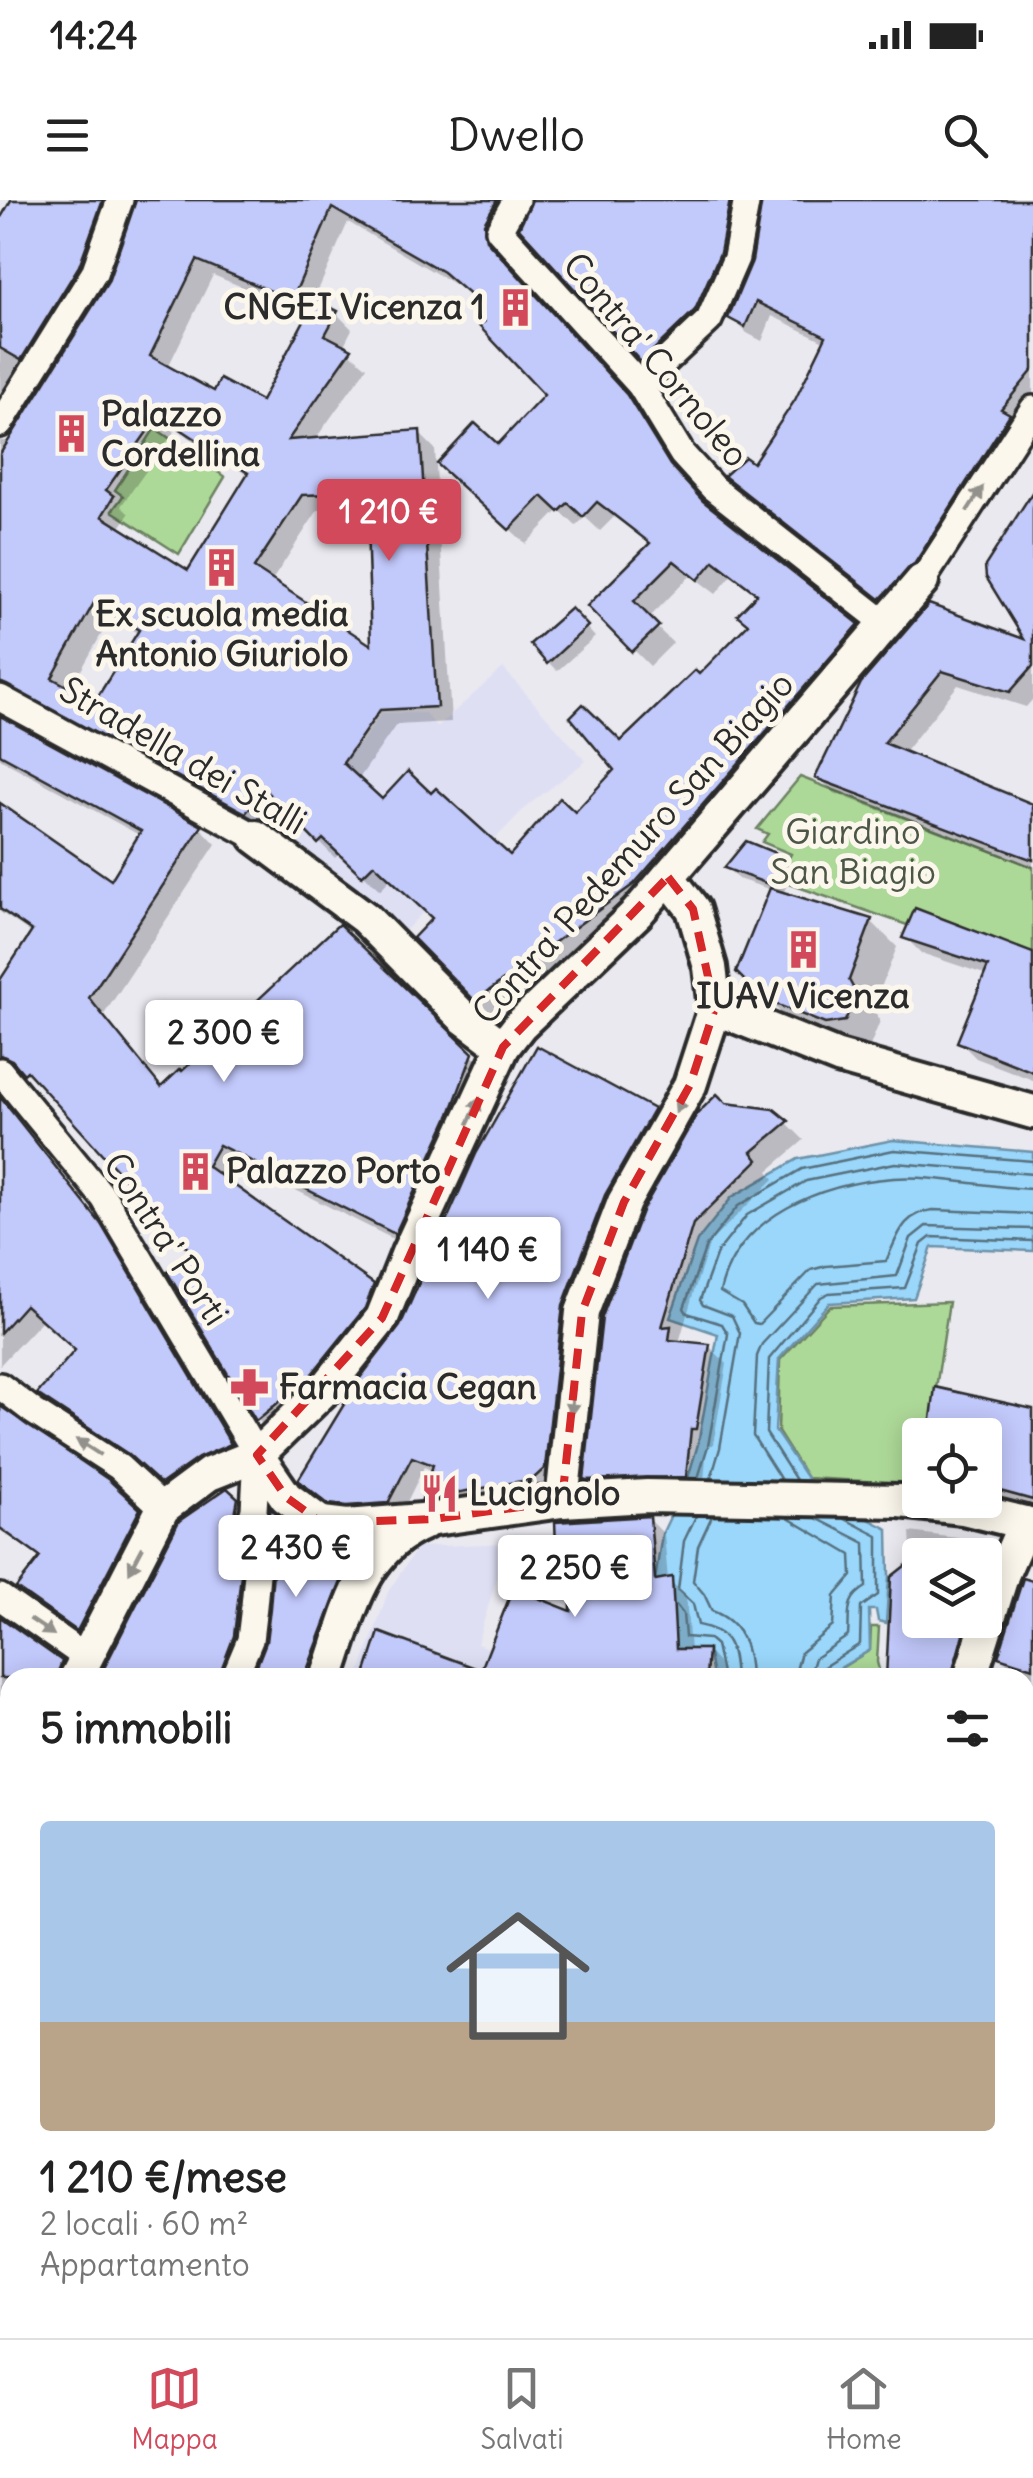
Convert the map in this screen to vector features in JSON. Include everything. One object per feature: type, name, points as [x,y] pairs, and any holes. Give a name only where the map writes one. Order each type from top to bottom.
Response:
[{"type":"street","points":[[0,424],[94,273],[120,200]]},
{"type":"street","name":"Contra' Cornoleo","points":[[516,200],[499,230],[640,385],[682,454],[713,488],[886,624]]},
{"type":"street","points":[[640,385],[709,320],[736,258],[746,204]]},
{"type":"street","name":"Contra' Pedemuro San Biagio","points":[[257,1456],[326,1388],[382,1318],[503,1047],[520,1025],[637,913],[886,624],[922,580],[1033,409]]},
{"type":"street","name":"Stradella dei Stalli","points":[[0,698],[256,837],[365,918],[464,1018],[503,1047]]},
{"type":"street","points":[[562,1501],[582,1312],[624,1202],[690,1085],[715,1008],[710,967],[693,909],[668,877]]},
{"type":"street","points":[[715,1008],[838,1057],[1033,1112]]},
{"type":"street","name":"Contra' Porti","points":[[0,1070],[104,1198],[257,1456]]},
{"type":"street","points":[[0,1386],[120,1468],[163,1508]]},
{"type":"street","points":[[0,1597],[80,1666],[163,1508],[209,1474],[257,1456]]},
{"type":"street","points":[[257,1456],[286,1497],[345,1541],[367,1571]]},
{"type":"street","points":[[238,1668],[250,1640],[257,1574],[246,1533],[254,1510],[257,1456]]},
{"type":"street","points":[[322,1524],[347,1526],[434,1519],[562,1501],[647,1496],[900,1501],[963,1508],[1029,1524],[1003,1573],[973,1668]]},
{"type":"street","points":[[331,1668],[367,1571],[390,1542],[434,1519]]},
{"type":"highlighted area","points":[[668,877],[693,909],[715,1008],[690,1085],[624,1202],[582,1312],[562,1501],[434,1519],[322,1523],[286,1497],[257,1455],[382,1318],[503,1047]]},
{"type":"shaded area","points":[[503,668],[586,761],[527,806],[395,941],[242,822],[318,723],[345,733],[360,745],[382,713],[425,713],[437,727]]},
{"type":"shaded area","points":[[507,1543],[477,1644],[543,1668],[361,1668],[388,1592],[418,1547]]},
{"type":"green space","points":[[155,428],[225,477],[179,554],[112,511],[123,496],[115,490]]},
{"type":"green space","name":"Giardino San Biagio","points":[[800,777],[1033,867],[1033,959],[1001,941],[916,909],[907,925],[778,880],[791,854],[762,842],[768,834],[757,829]]},
{"type":"green space","points":[[949,1302],[932,1418],[902,1418],[902,1483],[807,1478],[778,1432],[780,1360],[830,1306]]},
{"type":"green space","points":[[871,1627],[879,1627],[879,1668],[841,1668],[870,1650]]},
{"type":"water","points":[[893,1140],[1033,1152],[1033,1251],[932,1247],[914,1298],[829,1303],[779,1359],[775,1431],[817,1493],[888,1529],[886,1623],[878,1621],[876,1610],[869,1610],[870,1650],[840,1668],[711,1668],[708,1649],[673,1649],[655,1580],[662,1534],[687,1481],[698,1444],[718,1334],[670,1318],[697,1241],[732,1197],[798,1159]]},
{"type":"building","points":[[11,200],[103,200],[79,266],[21,360],[0,348],[0,219]]},
{"type":"building","points":[[136,200],[497,200],[484,223],[486,240],[627,395],[670,465],[703,501],[859,624],[634,884],[475,1001],[413,938],[432,918],[374,864],[362,876],[323,839],[318,844],[264,789],[246,813],[0,682],[0,454],[108,282]],"holes":[[[332,208],[443,272],[479,303],[473,309],[484,322],[479,326],[544,395],[498,444],[475,423],[437,464],[509,530],[542,496],[559,512],[568,503],[583,517],[597,502],[650,543],[587,606],[632,652],[659,626],[634,601],[674,561],[698,580],[714,561],[757,594],[737,615],[748,624],[699,674],[695,670],[621,741],[583,704],[570,717],[614,770],[575,812],[560,798],[510,855],[436,788],[431,793],[408,771],[382,799],[343,763],[380,710],[437,707],[420,430],[288,440],[352,349],[325,335],[338,311],[315,300],[261,401],[220,379],[214,391],[150,356],[197,260],[292,300]],[[159,415],[248,473],[188,570],[102,516],[114,496],[106,490]],[[366,493],[371,645],[254,568],[302,495]],[[94,603],[139,630],[95,701],[52,678]]]},
{"type":"building","points":[[532,200],[730,200],[720,253],[695,310],[641,362],[519,228]]},
{"type":"building","points":[[762,200],[1033,200],[1033,370],[1001,409],[1010,414],[915,563],[880,599],[724,476],[745,457],[753,463],[795,400],[826,336],[756,302],[745,327],[728,318],[752,261]]},
{"type":"building","points":[[1033,491],[1033,666],[1010,692],[942,671],[884,743],[1033,804],[1033,860],[815,778],[861,683],[929,604],[1024,639],[986,577],[985,566]]},
{"type":"building","points":[[571,608],[588,626],[547,664],[530,644]]},
{"type":"building","points":[[0,716],[202,826],[89,998],[161,1087],[339,924],[473,1053],[450,1114],[395,1234],[219,1145],[207,1166],[374,1284],[365,1308],[311,1375],[256,1421],[167,1272],[190,1251],[27,1071],[24,1074],[12,1060],[0,1055],[0,980],[32,931],[0,909],[0,803],[111,880],[141,831],[0,754]]},
{"type":"building","points":[[746,841],[785,857],[771,885],[724,868]]},
{"type":"building","name":"IUAV Vicenza","points":[[770,888],[872,919],[849,980],[856,993],[845,1021],[825,1024],[763,999],[736,972]]},
{"type":"building","points":[[915,908],[1033,953],[1033,1072],[957,1042],[988,966],[902,938]]},
{"type":"building","points":[[537,1046],[654,1109],[605,1195],[563,1305],[545,1468],[533,1479],[422,1499],[433,1465],[412,1457],[388,1503],[328,1504],[298,1480],[360,1378],[400,1326],[476,1154]]},
{"type":"building","points":[[717,1094],[726,1103],[774,1109],[789,1121],[752,1152],[758,1160],[693,1224],[662,1327],[671,1326],[669,1340],[710,1344],[696,1429],[691,1429],[686,1477],[584,1480],[602,1317],[642,1211],[697,1114]]},
{"type":"building","points":[[0,1097],[101,1224],[231,1444],[198,1458],[161,1484],[128,1454],[37,1394],[75,1350],[25,1305],[0,1333]]},
{"type":"building","points":[[935,1387],[1033,1409],[1033,1500],[1002,1492],[1002,1418],[931,1418]]},
{"type":"building","points":[[0,1406],[109,1480],[140,1509],[77,1631],[16,1588],[40,1557],[0,1528]]},
{"type":"building","points":[[227,1488],[238,1498],[231,1536],[241,1575],[234,1636],[222,1668],[104,1668],[179,1521]]},
{"type":"building","points":[[270,1509],[331,1555],[344,1574],[308,1668],[256,1668],[266,1642],[273,1571],[264,1533]]},
{"type":"building","points":[[650,1516],[655,1580],[672,1577],[676,1649],[708,1649],[707,1668],[482,1668],[513,1588],[571,1611],[570,1546],[556,1545],[555,1522]]},
{"type":"building","points":[[902,1568],[902,1638],[962,1638],[954,1668],[886,1668],[891,1577]]},
{"type":"building","points":[[1023,1578],[1033,1581],[1033,1668],[998,1657]]},
{"type":"building","points":[[0,1617],[62,1661],[60,1668],[0,1668]]},
{"type":"building","points":[[379,1632],[476,1668],[367,1668]]},
{"type":"place","name":"CNGEI Vicenza 1","points":[[515,307]]},
{"type":"place","name":"Palazzo Cordellina","points":[[71,434]]},
{"type":"place","name":"Ex scuola media Antonio Giuriolo","points":[[222,567]]},
{"type":"place","name":"IUAV Vicenza","points":[[803,949]]},
{"type":"place","name":"Palazzo Porto","points":[[196,1171]]},
{"type":"place","name":"Farmacia Cegan","points":[[249,1387]]},
{"type":"place","name":"Lucignolo","points":[[439,1493]]}]
